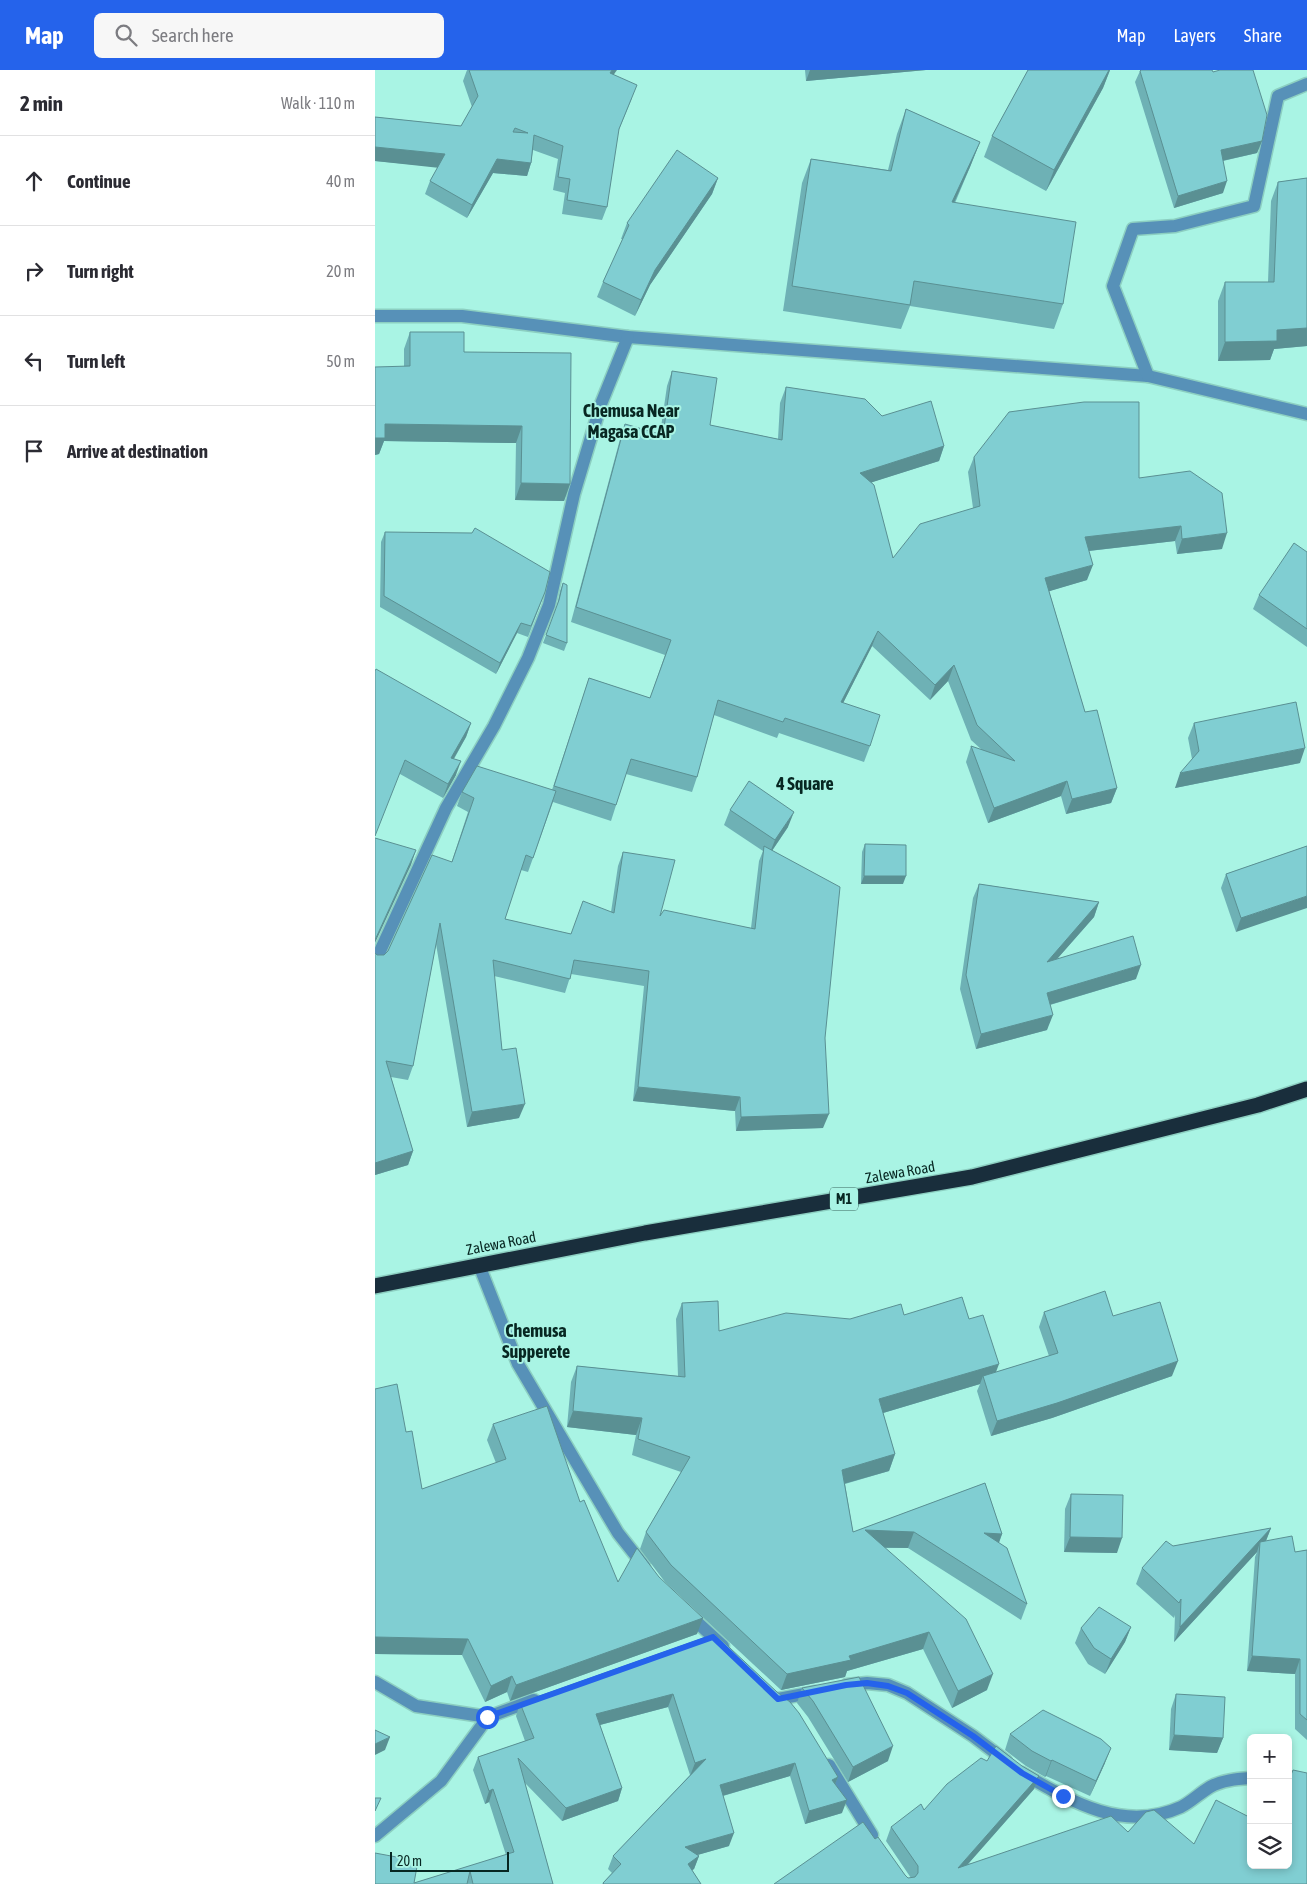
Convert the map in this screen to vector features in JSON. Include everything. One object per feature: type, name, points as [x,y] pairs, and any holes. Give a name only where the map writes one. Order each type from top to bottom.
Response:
[{"type":"highway","name":"Zalewa Road","points":[[375,1286],[645,1233],[971,1177],[1258,1105],[1307,1089]]},
{"type":"street","points":[[1148,376],[1113,286],[1133,229],[1175,226],[1253,206],[1278,96],[1307,84]]},
{"type":"street","points":[[375,316],[462,316],[627,337],[1148,376],[1307,414]]},
{"type":"street","points":[[375,962],[446,808],[494,726],[528,658],[549,605],[574,494],[601,404],[627,337]]},
{"type":"street","points":[[479,1265],[518,1364],[618,1533],[653,1579]]},
{"type":"street","points":[[679,1606],[735,1658]]},
{"type":"street","points":[[696,1643],[713,1637]]},
{"type":"street","points":[[375,1682],[416,1706],[487,1717],[543,1697]]},
{"type":"street","points":[[791,1709],[775,1696],[867,1683],[888,1686],[907,1693],[973,1736],[1022,1773],[1063,1796],[1122,1817],[1137,1818],[1167,1812],[1183,1806],[1211,1786],[1247,1779]]},
{"type":"street","points":[[375,1836],[441,1781],[487,1717]]},
{"type":"street","points":[[821,1752],[861,1820],[878,1844]]},
{"type":"building","points":[[469,70],[612,70],[610,73],[637,85],[619,129],[607,207],[567,200],[570,179],[558,177],[563,146],[534,135],[531,163],[497,159],[472,205],[430,181],[445,154],[375,147],[375,117],[461,126],[478,96]],"holes":[[[515,128],[528,133],[513,132]]]},
{"type":"building","points":[[1028,70],[1109,70],[1054,170],[992,136]]},
{"type":"building","points":[[1141,70],[1212,70],[1213,72],[1220,70],[1253,70],[1267,115],[1262,141],[1221,150],[1227,181],[1178,196]]},
{"type":"building","points":[[906,109],[980,142],[952,202],[1076,222],[1063,304],[914,281],[910,305],[792,286],[811,159],[891,171]]},
{"type":"building","points":[[677,150],[718,178],[655,270],[641,300],[603,282],[629,225],[627,223]]},
{"type":"building","points":[[1307,178],[1307,328],[1277,330],[1277,341],[1225,342],[1225,282],[1274,282],[1278,182]]},
{"type":"building","points":[[410,332],[464,332],[464,352],[571,353],[570,484],[521,483],[522,426],[385,424],[385,438],[375,438],[375,367],[410,366]]},
{"type":"building","points":[[672,371],[717,378],[710,425],[782,440],[786,387],[865,399],[882,416],[931,401],[944,446],[860,473],[874,485],[893,558],[920,524],[980,506],[974,457],[1009,412],[1084,402],[1139,402],[1139,478],[1190,471],[1222,493],[1227,533],[1182,539],[1181,526],[1085,537],[1093,565],[1045,578],[1085,712],[1097,710],[1117,788],[1072,799],[1067,781],[994,808],[971,746],[1015,761],[977,725],[954,665],[935,685],[878,631],[841,702],[880,715],[870,746],[785,718],[783,722],[718,700],[697,777],[631,759],[616,805],[554,786],[589,678],[650,698],[671,640],[576,607],[625,424],[663,435]]},
{"type":"building","points":[[475,528],[550,572],[545,592],[531,626],[521,623],[500,663],[384,596],[385,532],[472,533]]},
{"type":"building","points":[[1294,543],[1307,552],[1307,629],[1259,595]]},
{"type":"building","points":[[563,583],[567,585],[567,643],[546,635]]},
{"type":"building","points":[[376,669],[471,723],[451,758],[461,761],[448,784],[405,760],[375,836],[375,671]]},
{"type":"building","points":[[1296,702],[1305,748],[1180,773],[1199,751],[1194,723]]},
{"type":"building","points":[[477,766],[556,791],[533,858],[526,855],[505,919],[571,934],[583,901],[614,913],[623,852],[675,860],[660,916],[664,910],[755,929],[764,846],[840,887],[825,1038],[829,1114],[741,1117],[740,1097],[638,1087],[649,971],[574,960],[570,979],[493,960],[502,1050],[516,1048],[525,1104],[472,1112],[440,923],[413,1066],[386,1061],[413,1151],[375,1163],[375,953],[377,955],[384,955],[388,951],[432,855],[452,862],[474,798],[462,792]]},
{"type":"building","points":[[749,781],[794,812],[775,840],[730,810]]},
{"type":"building","points":[[375,838],[416,850],[375,940]]},
{"type":"building","points":[[865,844],[906,845],[906,876],[864,876]]},
{"type":"building","points":[[1307,846],[1307,896],[1241,918],[1226,874]]},
{"type":"building","points":[[979,884],[1099,902],[1047,962],[1133,936],[1141,965],[1047,993],[1053,1015],[981,1034],[966,975]]},
{"type":"building","points":[[1105,1291],[1113,1316],[1160,1302],[1178,1361],[1057,1403],[997,1421],[983,1376],[1058,1353],[1044,1312]]},
{"type":"building","points":[[962,1297],[969,1319],[983,1315],[999,1364],[879,1399],[895,1454],[842,1470],[853,1532],[985,1483],[1002,1534],[984,1533],[1007,1548],[1027,1604],[914,1532],[865,1530],[966,1619],[993,1674],[958,1691],[929,1632],[849,1656],[851,1660],[787,1674],[671,1565],[646,1532],[690,1457],[638,1439],[642,1418],[573,1411],[577,1366],[685,1377],[682,1303],[718,1301],[719,1331],[786,1313],[850,1319],[901,1304],[904,1315]]},
{"type":"building","points":[[397,1384],[406,1432],[412,1431],[422,1489],[506,1459],[493,1424],[547,1406],[580,1502],[584,1500],[618,1582],[637,1548],[659,1577],[703,1618],[516,1685],[512,1676],[491,1686],[468,1639],[375,1637],[375,1389]]},
{"type":"building","points":[[1071,1494],[1123,1495],[1122,1538],[1070,1537]]},
{"type":"building","points":[[1271,1528],[1180,1627],[1181,1599],[1179,1603],[1142,1568],[1166,1541],[1173,1546]]},
{"type":"building","points":[[1292,1536],[1295,1552],[1307,1550],[1307,1720],[1300,1714],[1300,1659],[1252,1656],[1260,1542]]},
{"type":"building","points":[[1099,1607],[1131,1627],[1111,1659],[1094,1648],[1081,1628]]},
{"type":"building","points":[[715,1634],[790,1702],[799,1713],[838,1777],[832,1780],[847,1800],[809,1811],[795,1763],[720,1785],[734,1833],[685,1847],[699,1856],[688,1864],[701,1884],[604,1884],[621,1864],[613,1856],[706,1759],[695,1763],[673,1694],[596,1714],[622,1788],[566,1808],[518,1758],[553,1884],[473,1884],[470,1871],[467,1884],[375,1884],[375,1853],[418,1861],[414,1883],[514,1852],[493,1789],[489,1791],[478,1757],[534,1738],[520,1703]]},
{"type":"building","points":[[859,1677],[893,1746],[853,1767],[813,1701],[802,1688]]},
{"type":"building","points":[[1176,1694],[1225,1697],[1223,1738],[1174,1735]]},
{"type":"building","points":[[1043,1710],[1101,1739],[1111,1748],[1096,1781],[1032,1751],[1010,1734]]},
{"type":"building","points":[[375,1730],[390,1737],[375,1744]]},
{"type":"building","points":[[996,1746],[1022,1766],[1039,1776],[958,1868],[1111,1816],[1128,1832],[1146,1812],[1154,1810],[1194,1844],[1216,1800],[1247,1816],[1247,1869],[1292,1869],[1293,1770],[1307,1773],[1307,1884],[774,1884],[863,1822],[875,1839],[878,1837],[905,1875],[908,1878],[915,1877],[918,1873],[918,1866],[891,1827],[921,1804],[924,1810],[947,1784],[981,1758],[987,1761]]},
{"type":"building","points":[[375,1798],[381,1798],[375,1811]]},
{"type":"district","name":"Chemusa Near Magasa CCAP","points":[[631,420]]},
{"type":"district","name":"4 Square","points":[[805,783]]},
{"type":"district","name":"Chemusa Supperete","points":[[536,1340]]},
{"type":"route","points":[[487,1717],[713,1637],[778,1699],[846,1685],[867,1683],[888,1686],[907,1693],[973,1736],[1022,1773],[1063,1796]]}]
